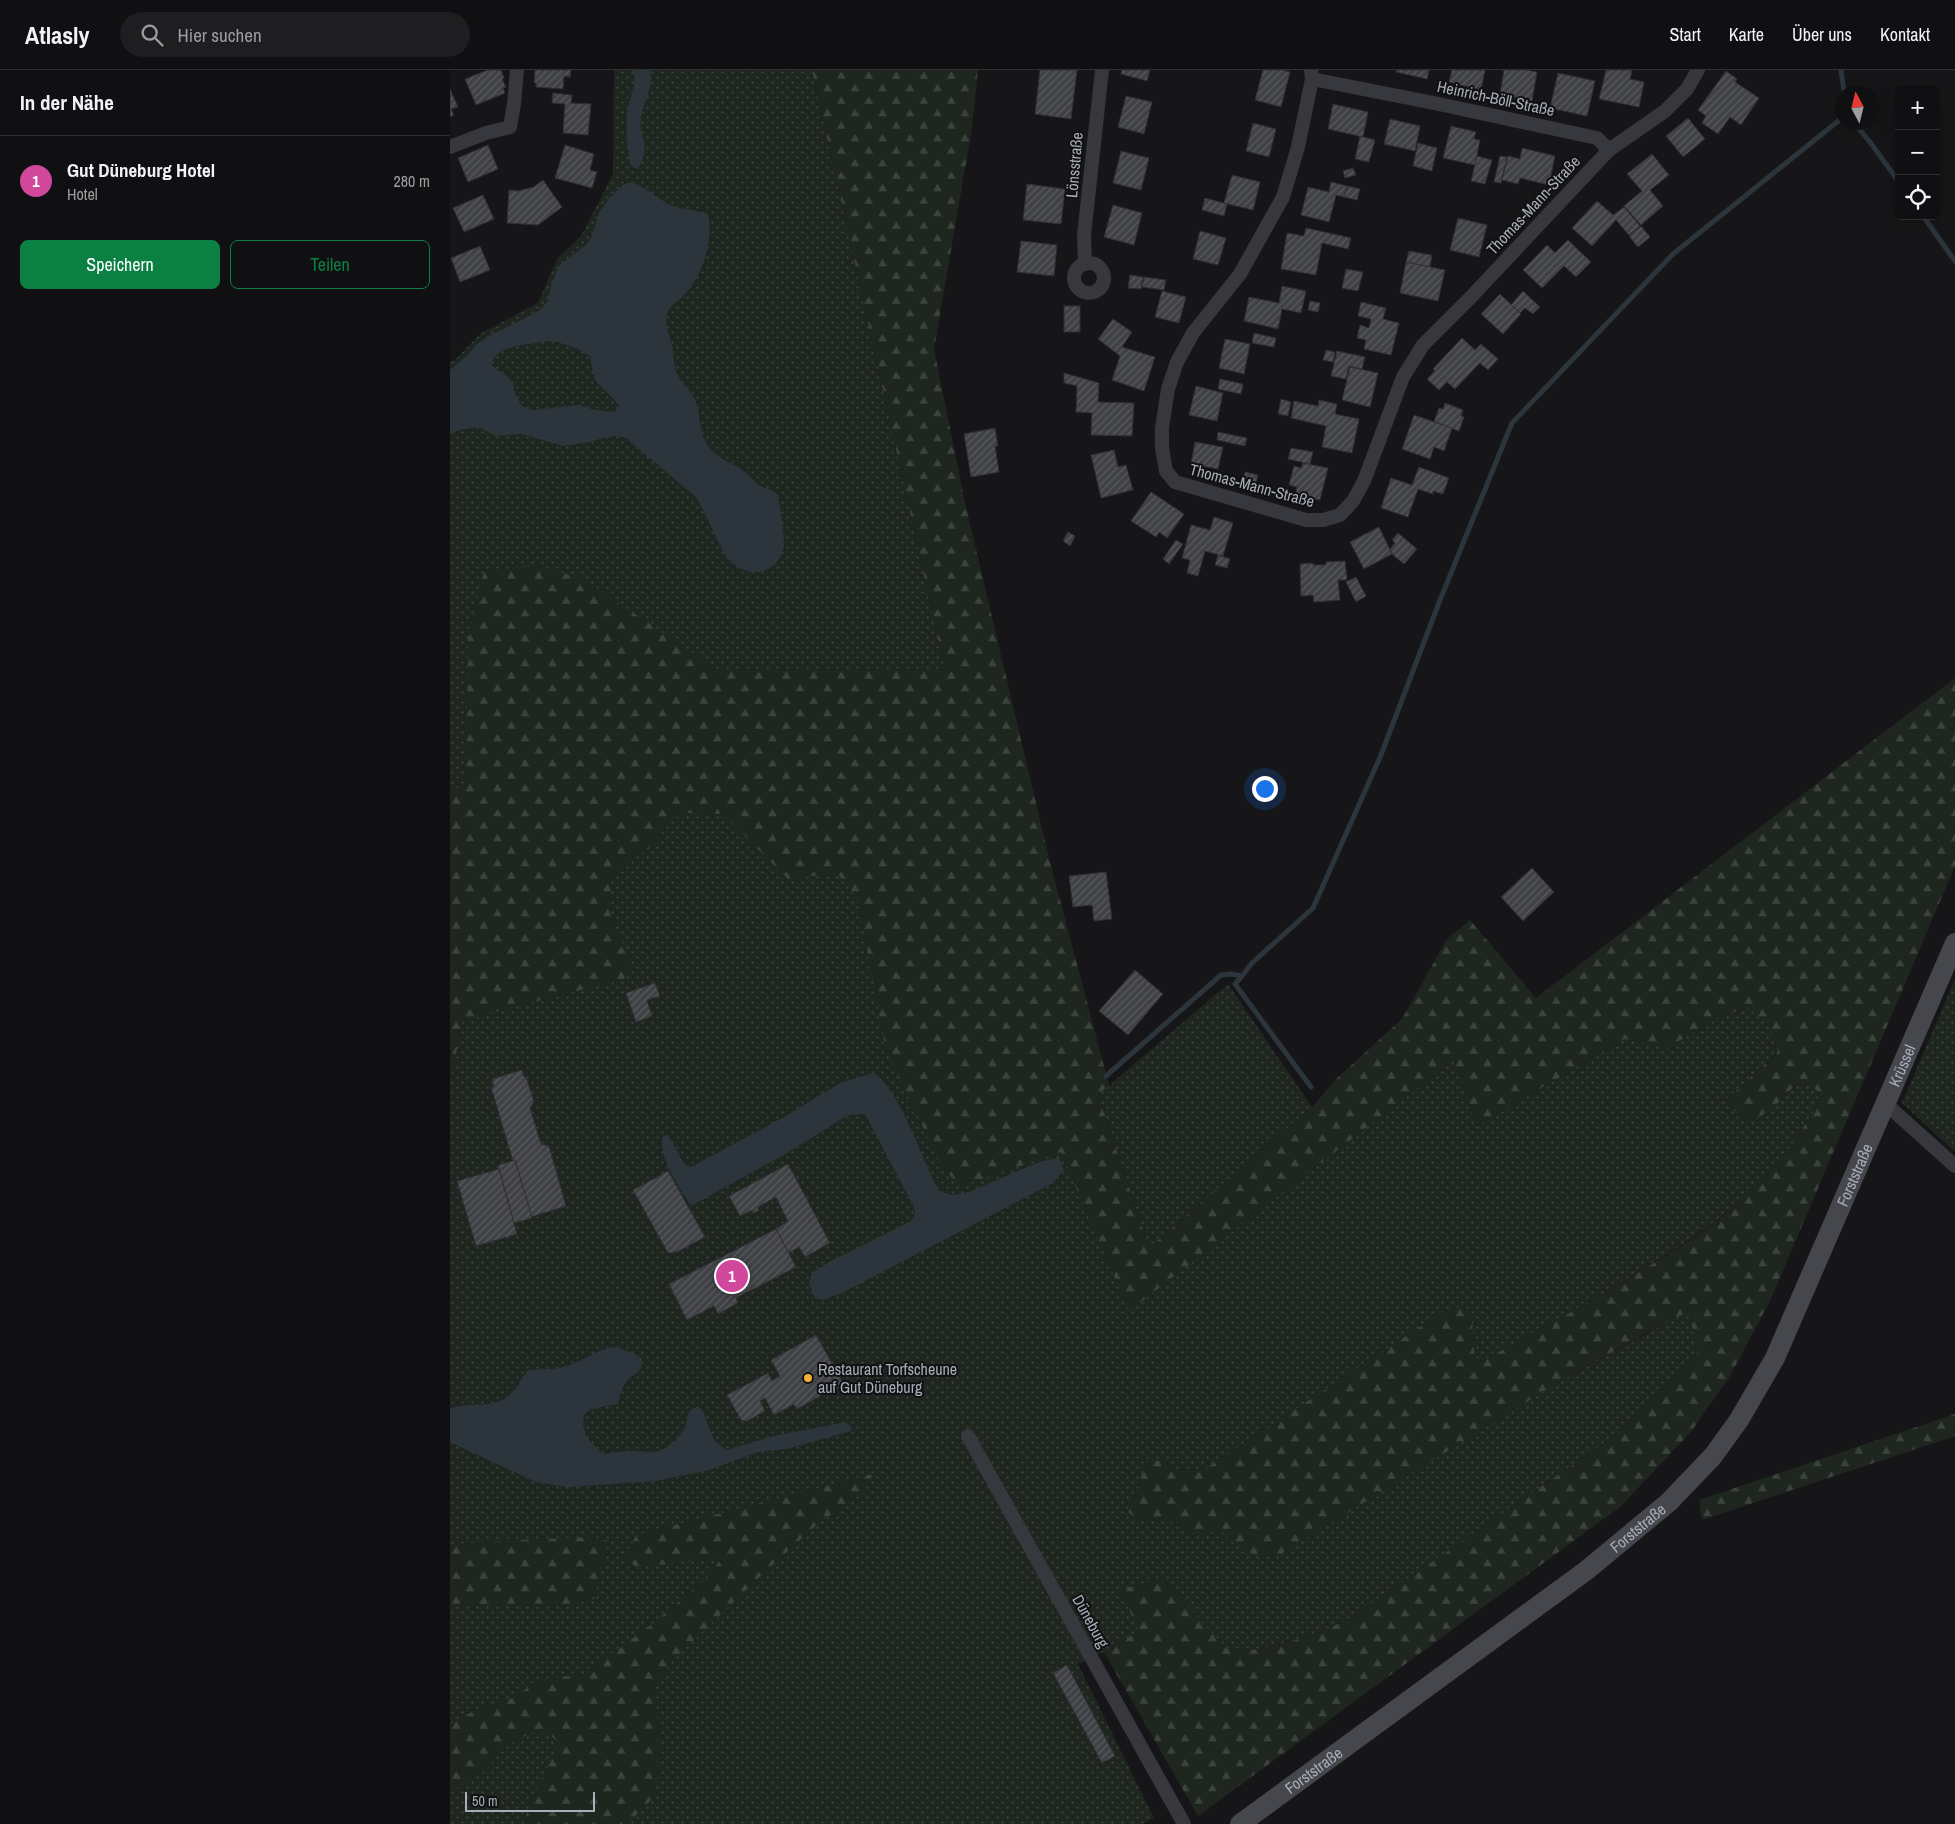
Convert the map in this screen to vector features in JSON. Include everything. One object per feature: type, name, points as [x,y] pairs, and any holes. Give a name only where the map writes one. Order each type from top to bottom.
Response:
[{"type":"street","points":[[450,147],[486,133],[510,127],[517,70]]},
{"type":"street","name":"Lönsstraße","points":[[1085,264],[1084,235],[1102,70]]},
{"type":"street","name":"Thomas-Mann-Straße","points":[[1311,74],[1298,148],[1283,197],[1240,274],[1193,333],[1177,362],[1168,389],[1162,434],[1164,466],[1175,482],[1306,520],[1323,520],[1340,515],[1353,502],[1364,481],[1403,377],[1423,345],[1472,296],[1608,150],[1665,112],[1688,89],[1698,70]]},
{"type":"street","name":"Heinrich-Böll-Straße","points":[[1311,74],[1597,138],[1608,150]]},
{"type":"street","name":"Krüssel","points":[[1955,943],[1886,1104],[1955,1166]]},
{"type":"street","name":"Forststraße","points":[[1240,1824],[1587,1570],[1670,1502],[1713,1456],[1739,1420],[1775,1358],[1886,1104]]},
{"type":"street","name":"Düneburg","points":[[968,1436],[1184,1824]]},
{"type":"green space","points":[[614,70],[812,70],[945,670],[1129,1310],[1454,1060],[1477,1126],[1624,1039],[1668,1048],[1714,1019],[1748,1007],[1771,1029],[1778,1052],[1724,1102],[1775,1106],[1791,1089],[1807,1081],[1820,1094],[1816,1108],[1793,1143],[1746,1199],[1688,1241],[1595,1299],[1475,1365],[1559,1382],[1689,1310],[1697,1354],[1613,1437],[1351,1618],[1316,1634],[1259,1650],[1227,1649],[1160,1578],[1139,1631],[1104,1652],[1078,1664],[1154,1818],[1142,1824],[450,1824],[450,362],[455,360],[481,333],[538,303],[557,259],[581,236],[613,174]]},
{"type":"green space","points":[[812,70],[978,70],[972,128],[934,349],[965,503],[1050,862],[1109,1085],[1098,1095],[1149,1248],[1312,1107],[1336,1079],[1402,1019],[1447,939],[1470,920],[1536,998],[1955,678],[1955,866],[1770,1301],[1730,1376],[1690,1433],[1620,1507],[1198,1816],[1104,1652],[1139,1631],[1120,1590],[1160,1578],[1227,1649],[1260,1650],[1316,1634],[1351,1618],[1613,1437],[1697,1354],[1689,1311],[1559,1382],[1281,1554],[1254,1555],[1229,1540],[1221,1530],[1198,1536],[1165,1520],[1137,1519],[1128,1512],[1130,1499],[1140,1489],[1141,1476],[1149,1462],[1164,1460],[1175,1472],[1205,1469],[1444,1311],[1461,1307],[1472,1321],[1475,1365],[1595,1299],[1688,1242],[1746,1199],[1793,1143],[1816,1108],[1820,1094],[1807,1081],[1791,1089],[1775,1106],[1752,1122],[1723,1103],[1778,1052],[1771,1029],[1748,1007],[1714,1019],[1668,1048],[1624,1039],[1477,1126],[1454,1060],[1129,1311],[1061,1152],[977,1181],[959,1185],[942,1167],[886,1050],[857,897],[837,873],[788,879],[723,814],[687,813],[663,824],[656,844],[621,866],[611,882],[610,914],[631,962],[624,979],[463,1020],[450,1083],[450,790],[466,787],[468,637],[484,572],[533,565],[582,578],[716,669],[945,670]]},
{"type":"green space","points":[[1955,979],[1955,1152],[1902,1103]]},
{"type":"green space","points":[[1228,984],[1312,1107],[1149,1248],[1098,1095]]},
{"type":"green space","points":[[1955,1414],[1955,1436],[1702,1520],[1699,1500]]},
{"type":"green space","points":[[873,1474],[863,1493],[820,1522],[669,1664],[655,1686],[659,1731],[659,1775],[652,1799],[627,1824],[524,1824],[530,1801],[559,1743],[549,1734],[534,1732],[503,1747],[487,1770],[450,1792],[450,1724],[481,1707],[514,1698],[537,1680],[585,1674],[652,1624],[708,1577],[720,1560],[696,1560],[637,1568],[626,1557],[636,1535]]},
{"type":"green space","points":[[592,1537],[609,1541],[594,1599],[572,1604],[536,1607],[471,1604],[450,1608],[450,1548],[474,1542]]},
{"type":"shaded area","points":[[633,70],[650,70],[651,76],[650,88],[641,117],[641,130],[645,146],[643,159],[639,167],[634,168],[630,164],[626,125],[628,107],[634,87]]},
{"type":"shaded area","points":[[632,182],[673,206],[708,214],[710,234],[706,255],[693,284],[669,309],[666,318],[667,327],[676,371],[696,402],[703,436],[708,446],[720,458],[745,472],[757,484],[778,495],[784,545],[779,559],[768,569],[755,572],[749,571],[731,562],[726,557],[697,498],[626,438],[616,436],[563,446],[522,434],[496,436],[479,427],[459,430],[450,434],[450,370],[468,355],[477,344],[539,311],[548,301],[551,285],[559,266],[586,245],[592,236],[599,213],[610,197],[624,184]],"holes":[[[546,341],[558,342],[590,356],[596,381],[619,406],[615,412],[595,410],[579,405],[533,410],[522,406],[515,394],[513,383],[507,376],[491,365],[494,358],[506,349]]]},
{"type":"shaded area","points":[[874,1073],[884,1082],[902,1110],[939,1191],[952,1195],[969,1192],[1042,1161],[1059,1158],[1064,1170],[1053,1183],[844,1292],[823,1300],[815,1298],[809,1283],[812,1273],[831,1261],[911,1221],[915,1214],[914,1207],[865,1114],[848,1115],[787,1153],[691,1206],[666,1162],[663,1153],[663,1136],[668,1135],[685,1165],[691,1167],[784,1117],[842,1082]]},
{"type":"shaded area","points":[[615,1347],[642,1358],[642,1363],[640,1370],[623,1386],[618,1404],[591,1409],[584,1415],[583,1424],[586,1437],[602,1454],[625,1451],[653,1452],[669,1446],[684,1429],[689,1412],[693,1408],[702,1409],[714,1440],[726,1450],[774,1436],[845,1422],[851,1426],[851,1431],[787,1449],[758,1452],[709,1470],[656,1481],[568,1487],[536,1482],[450,1442],[450,1409],[467,1405],[492,1404],[500,1401],[514,1391],[527,1371],[555,1369],[566,1366],[599,1351]]},
{"type":"building","points":[[488,70],[501,70],[504,78],[502,79],[506,87],[503,88],[505,93],[476,105],[465,79]]},
{"type":"building","points":[[535,70],[571,70],[570,77],[564,76],[563,89],[536,87],[536,83],[534,83]]},
{"type":"building","points":[[1040,70],[1077,70],[1071,119],[1035,114]]},
{"type":"building","points":[[1122,70],[1150,70],[1147,81],[1121,74]]},
{"type":"building","points":[[1263,70],[1290,72],[1281,107],[1255,100]]},
{"type":"building","points":[[1397,70],[1429,70],[1427,79],[1396,72]]},
{"type":"building","points":[[1452,70],[1485,70],[1481,90],[1449,82]]},
{"type":"building","points":[[1504,70],[1537,72],[1532,101],[1500,94]]},
{"type":"building","points":[[1606,70],[1632,70],[1630,79],[1644,82],[1639,107],[1599,99]]},
{"type":"building","points":[[1726,71],[1737,79],[1735,82],[1759,98],[1741,125],[1730,117],[1718,134],[1702,123],[1706,116],[1698,110]]},
{"type":"building","points":[[1558,73],[1595,81],[1587,116],[1550,108]]},
{"type":"building","points":[[450,89],[458,107],[451,109],[454,115],[450,117]]},
{"type":"building","points":[[553,93],[572,95],[571,103],[591,104],[588,135],[563,133],[565,104],[552,103]]},
{"type":"building","points":[[1126,96],[1152,102],[1144,134],[1118,127]]},
{"type":"building","points":[[1333,104],[1368,112],[1363,137],[1328,129]]},
{"type":"building","points":[[1688,118],[1705,139],[1683,157],[1666,136]]},
{"type":"building","points":[[1390,119],[1420,126],[1415,151],[1384,144]]},
{"type":"building","points":[[1253,123],[1276,129],[1269,157],[1246,151]]},
{"type":"building","points":[[1451,126],[1476,132],[1474,139],[1480,140],[1475,165],[1443,158]]},
{"type":"building","points":[[1360,136],[1375,140],[1369,162],[1355,159]]},
{"type":"building","points":[[1418,143],[1437,148],[1432,171],[1413,166]]},
{"type":"building","points":[[488,145],[498,169],[468,182],[458,158]]},
{"type":"building","points":[[565,145],[594,154],[590,170],[597,172],[592,188],[555,178]]},
{"type":"building","points":[[1522,148],[1555,156],[1549,185],[1520,178],[1518,184],[1502,180],[1508,156],[1520,159]]},
{"type":"building","points":[[1121,151],[1149,158],[1141,190],[1113,183]]},
{"type":"building","points":[[1652,154],[1669,175],[1650,190],[1663,206],[1641,225],[1624,206],[1642,191],[1627,174]]},
{"type":"building","points":[[1477,156],[1492,160],[1485,184],[1471,181]]},
{"type":"building","points":[[1500,156],[1507,157],[1501,183],[1494,182]]},
{"type":"building","points":[[1353,168],[1356,175],[1345,178],[1343,171]]},
{"type":"building","points":[[1232,175],[1260,182],[1253,210],[1224,203]]},
{"type":"building","points":[[543,180],[562,207],[538,225],[507,223],[509,190],[518,191],[534,187]]},
{"type":"building","points":[[1331,182],[1347,186],[1344,197],[1336,195],[1329,222],[1301,215],[1308,187],[1329,192]]},
{"type":"building","points":[[1027,184],[1065,189],[1061,224],[1023,220]]},
{"type":"building","points":[[1347,186],[1360,189],[1357,200],[1344,197]]},
{"type":"building","points":[[483,195],[494,219],[464,232],[453,208]]},
{"type":"building","points":[[1205,198],[1227,204],[1224,216],[1202,210]]},
{"type":"building","points":[[1597,201],[1613,215],[1624,207],[1640,226],[1629,235],[1616,220],[1592,246],[1572,228]]},
{"type":"building","points":[[1113,205],[1142,213],[1134,245],[1104,237]]},
{"type":"building","points":[[1458,218],[1487,225],[1479,257],[1450,250]]},
{"type":"building","points":[[1641,226],[1650,237],[1638,247],[1629,236]]},
{"type":"building","points":[[1306,228],[1351,238],[1348,249],[1322,243],[1316,275],[1281,269],[1287,233],[1304,236]]},
{"type":"building","points":[[1200,231],[1226,238],[1218,265],[1193,259]]},
{"type":"building","points":[[1568,240],[1591,262],[1576,277],[1564,266],[1542,288],[1523,270],[1547,245],[1555,253]]},
{"type":"building","points":[[1021,241],[1057,245],[1054,276],[1017,272]]},
{"type":"building","points":[[480,246],[490,270],[460,282],[451,258]]},
{"type":"building","points":[[1409,251],[1432,255],[1430,267],[1406,262]]},
{"type":"building","points":[[1406,262],[1445,270],[1438,301],[1400,293]]},
{"type":"building","points":[[1346,269],[1363,272],[1358,291],[1342,288]]},
{"type":"building","points":[[1130,275],[1143,277],[1141,289],[1128,288]]},
{"type":"building","points":[[1144,277],[1166,280],[1164,290],[1142,287]]},
{"type":"building","points":[[1282,286],[1306,291],[1301,313],[1282,309],[1278,329],[1244,321],[1249,297],[1279,303]]},
{"type":"building","points":[[1162,291],[1186,297],[1179,323],[1155,317]]},
{"type":"building","points":[[1523,291],[1540,307],[1533,314],[1525,308],[1520,313],[1511,305]]},
{"type":"building","points":[[1500,294],[1521,314],[1503,334],[1481,314]]},
{"type":"building","points":[[1310,301],[1320,303],[1318,312],[1308,310]]},
{"type":"building","points":[[1361,302],[1386,308],[1383,319],[1399,323],[1391,355],[1364,349],[1366,340],[1357,338],[1360,325],[1369,328],[1371,319],[1358,316]]},
{"type":"building","points":[[1064,306],[1080,306],[1080,332],[1064,332]]},
{"type":"building","points":[[1113,319],[1132,332],[1122,347],[1155,357],[1144,391],[1112,380],[1120,356],[1098,339]]},
{"type":"building","points":[[1254,333],[1276,338],[1274,347],[1252,343]]},
{"type":"building","points":[[1462,338],[1475,350],[1481,344],[1498,359],[1488,370],[1480,363],[1455,389],[1447,382],[1439,390],[1427,379],[1435,371],[1433,369]]},
{"type":"building","points":[[1225,339],[1250,344],[1244,374],[1219,368]]},
{"type":"building","points":[[1326,350],[1335,352],[1333,362],[1323,360]]},
{"type":"building","points":[[1337,351],[1365,357],[1362,369],[1349,366],[1346,379],[1331,376]]},
{"type":"building","points":[[1350,367],[1378,373],[1370,407],[1342,400]]},
{"type":"building","points":[[1064,373],[1099,383],[1098,402],[1134,403],[1132,436],[1091,435],[1092,413],[1076,412],[1077,386],[1064,383]]},
{"type":"building","points":[[1220,379],[1243,384],[1241,394],[1218,389]]},
{"type":"building","points":[[1196,386],[1223,393],[1217,421],[1189,415]]},
{"type":"building","points":[[1281,399],[1291,402],[1288,416],[1278,414]]},
{"type":"building","points":[[1319,400],[1337,404],[1335,414],[1359,419],[1352,453],[1322,447],[1326,426],[1291,418],[1294,401],[1318,406]]},
{"type":"building","points":[[1445,403],[1463,410],[1461,416],[1464,417],[1459,431],[1434,422],[1439,408],[1443,409]]},
{"type":"building","points":[[1414,415],[1452,428],[1444,451],[1434,447],[1430,459],[1402,449]]},
{"type":"building","points":[[995,428],[998,446],[995,446],[999,472],[971,477],[964,434]]},
{"type":"building","points":[[1218,432],[1247,438],[1245,446],[1217,440]]},
{"type":"building","points":[[1195,442],[1223,447],[1218,469],[1191,464]]},
{"type":"building","points":[[1291,448],[1313,452],[1310,464],[1288,459]]},
{"type":"building","points":[[1114,450],[1118,467],[1126,465],[1133,490],[1101,498],[1091,455]]},
{"type":"building","points":[[1303,463],[1328,468],[1320,500],[1295,495],[1297,487],[1289,485],[1294,466],[1301,468]]},
{"type":"building","points":[[1419,467],[1449,478],[1443,494],[1433,491],[1433,494],[1418,489],[1408,517],[1381,508],[1391,478],[1412,485]]},
{"type":"building","points":[[1245,472],[1258,475],[1254,489],[1242,485]]},
{"type":"building","points":[[1151,492],[1184,514],[1167,538],[1159,532],[1156,537],[1131,521]]},
{"type":"building","points":[[1214,517],[1233,523],[1223,556],[1205,551],[1198,576],[1187,573],[1190,560],[1182,558],[1191,525],[1210,530]]},
{"type":"building","points":[[1379,527],[1392,554],[1364,569],[1350,542]]},
{"type":"building","points":[[1068,532],[1075,536],[1070,546],[1063,541]]},
{"type":"building","points":[[1398,533],[1417,549],[1404,564],[1393,555],[1390,549],[1395,543],[1392,540]]},
{"type":"building","points":[[1176,540],[1183,544],[1169,564],[1163,559]]},
{"type":"building","points":[[1218,555],[1230,559],[1227,568],[1215,565]]},
{"type":"building","points":[[1345,561],[1347,580],[1338,580],[1340,600],[1314,602],[1313,595],[1301,596],[1300,564],[1326,565],[1326,562]]},
{"type":"building","points":[[1356,577],[1366,596],[1356,602],[1346,582]]},
{"type":"building","points":[[1532,868],[1554,892],[1523,921],[1501,897]]},
{"type":"building","points":[[1106,872],[1112,919],[1094,921],[1092,905],[1073,907],[1069,876]]},
{"type":"building","points":[[1135,970],[1163,994],[1128,1035],[1099,1011]]},
{"type":"building","points":[[655,983],[660,996],[647,1000],[652,1016],[636,1022],[626,993]]},
{"type":"building","points":[[522,1070],[534,1102],[530,1108],[541,1144],[549,1146],[566,1206],[531,1217],[491,1087],[494,1087],[492,1079]]},
{"type":"building","points":[[515,1160],[532,1218],[514,1223],[498,1165]]},
{"type":"building","points":[[788,1164],[830,1243],[805,1257],[799,1247],[788,1253],[776,1229],[788,1221],[776,1197],[758,1207],[759,1210],[754,1213],[752,1210],[740,1216],[729,1196]]},
{"type":"building","points":[[499,1169],[517,1234],[476,1246],[457,1181]]},
{"type":"building","points":[[668,1171],[705,1237],[677,1252],[668,1253],[633,1190]]},
{"type":"building","points":[[776,1229],[796,1267],[736,1298],[738,1303],[718,1314],[714,1306],[687,1320],[669,1284]]},
{"type":"building","name":"Restaurant Torfscheune auf Gut Düneburg","points":[[816,1335],[843,1383],[797,1409],[794,1404],[774,1415],[765,1398],[760,1401],[765,1411],[747,1421],[741,1420],[727,1395],[768,1373],[772,1381],[780,1376],[771,1360]]},
{"type":"building","points":[[1067,1665],[1115,1756],[1102,1763],[1053,1673]]},
{"type":"waterway","points":[[1841,70],[1843,85]]},
{"type":"waterway","points":[[1106,1076],[1221,975],[1242,976],[1252,963],[1313,908],[1381,755],[1440,600],[1512,423],[1673,254],[1835,124]]},
{"type":"waterway","points":[[1860,130],[1895,176]]},
{"type":"waterway","points":[[1926,220],[1955,261]]},
{"type":"waterway","points":[[1242,976],[1235,984],[1311,1087]]},
{"type":"place","name":"Gut Düneburg Hotel","points":[[732,1276]]},
{"type":"place","name":"Restaurant Torfscheune auf Gut Düneburg","points":[[808,1378]]}]
